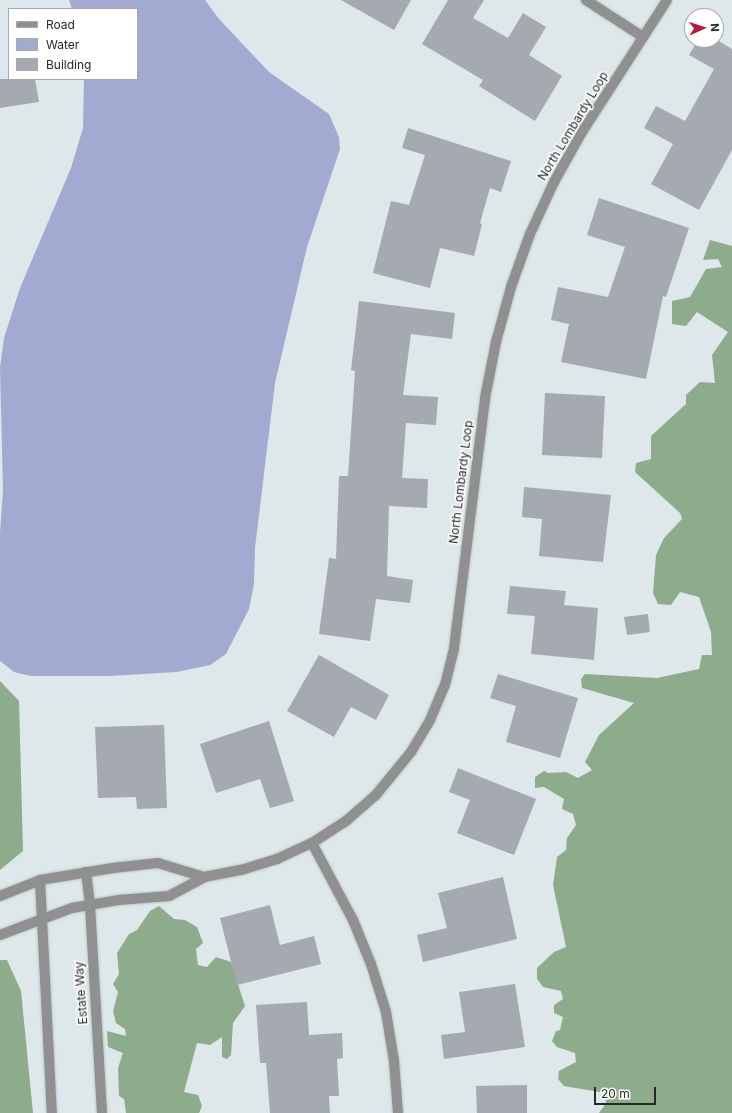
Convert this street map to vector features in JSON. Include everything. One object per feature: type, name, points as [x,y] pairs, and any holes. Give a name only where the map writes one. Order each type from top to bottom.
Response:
[{"type":"street","points":[[586,0],[644,37]]},
{"type":"street","name":"North Lombardy Loop","points":[[0,935],[72,908],[119,900],[169,896],[204,877],[249,868],[277,859],[312,843],[346,821],[375,796],[400,768],[430,720],[439,698],[454,648],[485,398],[496,342],[511,287],[530,234],[554,182],[582,132],[667,0]]},
{"type":"street","points":[[312,843],[353,920],[371,964],[386,1012],[393,1054],[398,1113]]},
{"type":"street","name":"North Lombardy Loop","points":[[0,896],[40,880],[86,872],[158,863],[204,877]]},
{"type":"street","name":"Estate Way","points":[[86,872],[90,905],[102,1113]]},
{"type":"street","points":[[40,880],[52,1113]]},
{"type":"green space","points":[[710,240],[732,246],[732,1113],[599,1113],[606,1103],[605,1093],[564,1086],[558,1079],[559,1071],[576,1062],[575,1053],[557,1047],[552,1041],[556,1031],[560,1030],[563,1017],[554,1013],[554,1005],[563,999],[561,991],[543,987],[537,979],[537,968],[554,952],[566,947],[553,885],[557,857],[566,850],[567,838],[576,825],[573,814],[562,809],[564,799],[544,787],[535,788],[535,777],[544,771],[548,773],[566,772],[578,778],[592,770],[585,762],[599,735],[634,703],[582,688],[581,679],[585,674],[657,678],[699,669],[702,655],[712,655],[711,632],[699,597],[680,592],[671,605],[658,604],[653,593],[656,555],[664,538],[682,519],[680,513],[635,472],[636,463],[651,459],[651,436],[686,404],[686,395],[700,382],[715,383],[712,355],[728,332],[697,312],[686,326],[672,324],[672,301],[690,297],[706,269],[722,267],[718,259],[703,260]]},
{"type":"green space","points":[[0,681],[19,701],[23,851],[0,870]]},
{"type":"green space","points":[[159,906],[174,919],[185,920],[197,927],[203,943],[196,949],[198,965],[207,967],[216,957],[231,962],[245,1006],[233,1023],[231,1055],[227,1059],[222,1057],[222,1037],[210,1045],[197,1043],[184,1092],[198,1095],[202,1106],[199,1113],[126,1113],[124,1099],[119,1096],[118,1068],[123,1053],[108,1047],[107,1031],[126,1036],[125,1029],[116,1023],[113,1011],[118,992],[113,984],[119,974],[117,953],[129,934],[137,930],[150,911]]},
{"type":"green space","points":[[0,960],[7,960],[21,991],[33,1113],[0,1113]]},
{"type":"water","points":[[69,0],[205,0],[219,19],[269,72],[329,114],[339,137],[340,149],[307,247],[275,383],[255,548],[254,584],[249,609],[226,654],[210,665],[177,672],[110,676],[31,676],[14,672],[0,661],[0,533],[3,490],[0,368],[4,338],[20,288],[71,168],[83,128],[84,80],[138,80],[138,8],[72,8]]},
{"type":"building","points":[[341,0],[411,0],[394,30]]},
{"type":"building","points":[[448,0],[484,0],[473,18],[508,38],[523,13],[546,27],[529,55],[562,76],[535,121],[479,86],[483,80],[422,44]]},
{"type":"building","points":[[724,44],[732,49],[732,150],[699,210],[651,184],[673,144],[644,128],[656,106],[685,121],[714,69],[689,55],[693,48],[724,48]]},
{"type":"building","points":[[0,79],[35,80],[39,102],[0,108]]},
{"type":"building","points":[[408,128],[511,161],[501,192],[490,188],[480,223],[482,224],[474,256],[440,248],[430,288],[373,273],[391,201],[409,205],[425,155],[402,148]]},
{"type":"building","points":[[599,198],[689,228],[666,297],[663,296],[646,379],[561,362],[569,324],[551,320],[558,287],[608,297],[625,247],[587,235]]},
{"type":"building","points":[[359,301],[455,313],[452,339],[411,334],[403,395],[438,397],[436,425],[406,423],[402,478],[428,479],[427,508],[389,506],[387,576],[413,580],[410,603],[376,599],[370,641],[319,634],[329,558],[336,559],[339,476],[348,476],[355,371],[351,370]]},
{"type":"building","points":[[545,393],[605,396],[602,458],[542,455]]},
{"type":"building","points":[[524,487],[611,495],[603,562],[539,556],[542,519],[522,517]]},
{"type":"building","points":[[510,586],[566,591],[564,605],[598,608],[594,660],[531,654],[535,616],[507,614]]},
{"type":"building","points":[[648,614],[650,632],[627,635],[624,617]]},
{"type":"building","points":[[319,655],[389,695],[376,720],[351,707],[334,737],[287,711]]},
{"type":"building","points":[[498,674],[578,698],[560,758],[506,742],[516,706],[490,698]]},
{"type":"building","points":[[269,721],[294,801],[270,808],[260,779],[216,793],[200,744]]},
{"type":"building","points":[[164,725],[167,808],[137,809],[136,797],[98,798],[95,727]]},
{"type":"building","points":[[458,768],[536,799],[514,855],[457,833],[470,800],[449,792]]},
{"type":"building","points":[[503,877],[517,939],[423,962],[417,935],[447,928],[438,893]]},
{"type":"building","points":[[270,905],[280,945],[314,936],[321,964],[237,985],[220,918]]},
{"type":"building","points":[[515,984],[525,1047],[444,1059],[441,1035],[465,1032],[459,992]]},
{"type":"building","points":[[307,1002],[309,1035],[342,1033],[343,1058],[337,1059],[339,1096],[329,1096],[330,1113],[270,1113],[266,1063],[260,1063],[256,1005]]},
{"type":"building","points":[[527,1085],[527,1113],[477,1113],[476,1086]]}]
